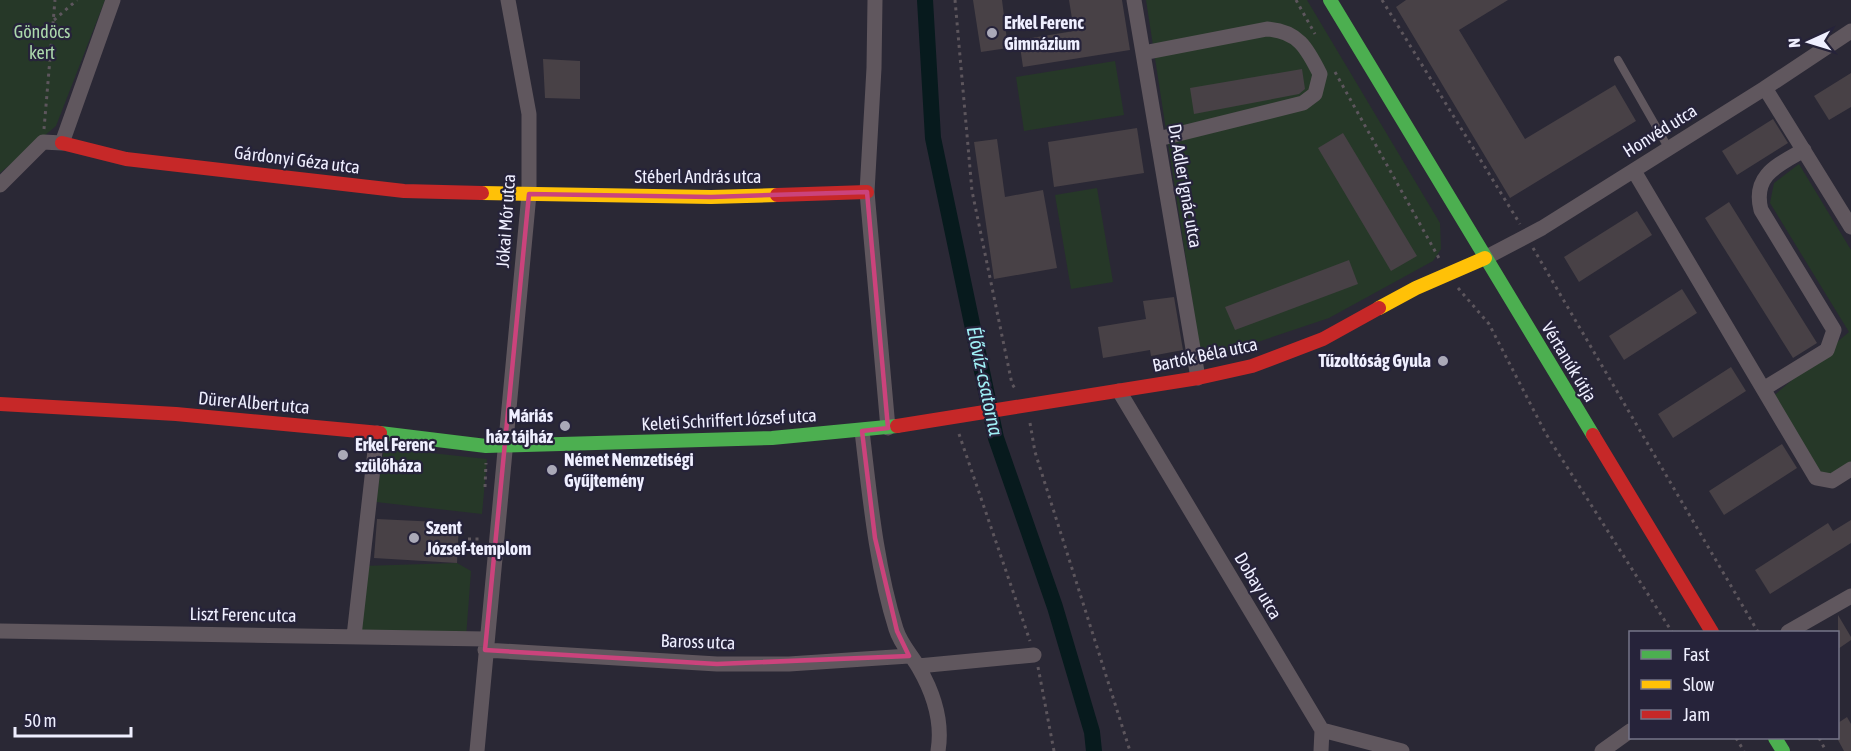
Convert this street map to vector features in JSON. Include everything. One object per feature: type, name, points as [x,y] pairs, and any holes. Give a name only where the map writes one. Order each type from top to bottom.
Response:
[{"type":"main road","name":"Vértanúk útja","points":[[1338,3],[1396,110],[1711,631]]},
{"type":"main road","name":"Gárdonyi Géza utca","points":[[62,143],[126,159],[405,191],[529,194]]},
{"type":"main road","name":"Stéberl András utca","points":[[529,194],[711,197],[867,192]]},
{"type":"main road","name":"Bartók Béla utca","points":[[954,419],[1198,378],[1252,366],[1323,339],[1416,288],[1485,258]]},
{"type":"main road","name":"Dürer Albert utca","points":[[0,404],[176,414],[504,447]]},
{"type":"main road","name":"Keleti Schriffert József utca","points":[[504,447],[772,438],[862,431],[954,419]]},
{"type":"street","points":[[0,185],[43,142],[62,143],[113,0]]},
{"type":"street","name":"Jókai Mór utca","points":[[477,751],[529,194],[529,114],[508,0]]},
{"type":"street","points":[[875,0],[874,68],[867,192],[888,428]]},
{"type":"street","name":"Dr. Adler Ignác utca","points":[[1134,0],[1198,378]]},
{"type":"street","points":[[1143,53],[1267,29],[1283,30],[1304,46],[1320,74],[1315,94],[1303,103],[1158,139]]},
{"type":"street","name":"Honvéd utca","points":[[1485,258],[1527,237],[1634,171],[1851,31]]},
{"type":"street","points":[[1765,88],[1851,227]]},
{"type":"street","points":[[1765,388],[1827,350],[1834,330],[1761,210],[1758,200],[1760,182],[1775,167],[1804,150]]},
{"type":"street","points":[[1634,171],[1765,388],[1816,478],[1832,481],[1851,469]]},
{"type":"street","name":"Dobay utca","points":[[1119,391],[1322,730]]},
{"type":"street","points":[[862,431],[875,538],[897,631],[914,661],[938,716],[938,751]]},
{"type":"street","points":[[354,636],[377,433]]},
{"type":"street","points":[[1791,631],[1851,596]]},
{"type":"street","name":"Liszt Ferenc utca","points":[[0,631],[354,636],[486,644]]},
{"type":"street","name":"Baross utca","points":[[486,644],[717,664],[914,661],[1034,655]]},
{"type":"street","points":[[1321,751],[1322,730],[1402,751]]},
{"type":"street","points":[[1602,751],[1629,733]]},
{"type":"lane","points":[[1618,60],[1669,148]]},
{"type":"path","points":[[43,142],[55,0]]},
{"type":"path","points":[[53,21],[77,0]]},
{"type":"path","points":[[955,0],[972,191],[1012,384],[1023,407],[1035,452],[1130,751]]},
{"type":"path","points":[[1382,0],[1527,237],[1757,631]]},
{"type":"path","points":[[1357,112],[1448,275],[1489,324],[1546,434],[1671,631]]},
{"type":"path","points":[[954,419],[1034,655],[1054,751]]},
{"type":"path","points":[[468,539],[483,539]]},
{"type":"highlighted area","points":[[867,192],[888,428],[862,431],[875,538],[897,631],[909,656],[717,664],[485,650],[529,194],[711,197]]},
{"type":"green space","name":"Göndöcs kert","points":[[0,0],[105,0],[56,126],[0,173]]},
{"type":"green space","points":[[1146,0],[1307,0],[1440,223],[1441,249],[1433,261],[1329,318],[1222,354],[1201,357]]},
{"type":"green space","points":[[1115,61],[1124,115],[1024,131],[1016,77]]},
{"type":"green space","points":[[1799,164],[1851,250],[1851,469],[1816,478],[1771,398],[1849,332],[1770,203],[1774,183]]},
{"type":"green space","points":[[1097,188],[1113,282],[1071,289],[1055,195]]},
{"type":"green space","points":[[384,448],[487,459],[482,514],[376,502]]},
{"type":"green space","points":[[457,563],[471,571],[466,638],[361,636],[362,566]]},
{"type":"building","name":"Erkel Ferenc Gimnázium","points":[[973,0],[1002,0],[1008,48],[981,52]]},
{"type":"building","points":[[1069,0],[1122,0],[1130,50],[1023,67],[1019,40],[1074,31]]},
{"type":"building","points":[[1406,0],[1508,0],[1459,30],[1525,139],[1615,85],[1636,121],[1510,198],[1396,7]]},
{"type":"building","points":[[543,59],[580,61],[580,99],[545,98]]},
{"type":"building","points":[[1302,69],[1305,89],[1299,94],[1194,114],[1190,88]]},
{"type":"building","points":[[1851,73],[1851,107],[1829,120],[1814,96]]},
{"type":"building","points":[[1773,119],[1788,143],[1737,175],[1722,151]]},
{"type":"building","points":[[1137,128],[1144,173],[1054,187],[1048,142]]},
{"type":"building","points":[[1343,133],[1417,256],[1391,271],[1318,148]]},
{"type":"building","points":[[997,139],[1005,197],[1043,190],[1057,268],[994,279],[974,142]]},
{"type":"building","points":[[1729,202],[1817,343],[1793,358],[1705,218]]},
{"type":"building","points":[[1637,211],[1652,235],[1579,282],[1564,257]]},
{"type":"building","points":[[1349,260],[1358,284],[1235,330],[1225,307]]},
{"type":"building","points":[[1682,289],[1697,313],[1624,360],[1609,336]]},
{"type":"building","points":[[1174,297],[1183,350],[1151,356],[1150,350],[1103,358],[1098,327],[1146,319],[1143,301]]},
{"type":"building","points":[[1731,367],[1746,391],[1673,438],[1658,414]]},
{"type":"building","points":[[1782,444],[1797,468],[1724,515],[1709,491]]},
{"type":"building","name":"Szent József-templom","points":[[377,519],[459,523],[457,563],[374,558]]},
{"type":"building","points":[[1851,520],[1851,543],[1770,594],[1755,570],[1828,523],[1833,531]]},
{"type":"building","points":[[1838,615],[1851,637],[1851,640],[1839,648],[1839,631]]},
{"type":"building","points":[[1847,717],[1851,724],[1851,751],[1844,751],[1838,740],[1839,722]]},
{"type":"waterway","name":"Élővíz-csatorna","points":[[925,0],[933,138],[996,438],[1055,607],[1092,732],[1094,751]]},
{"type":"traffic: fast","points":[[1330,0],[1593,435]]},
{"type":"traffic: fast","points":[[380,433],[486,446],[772,438],[897,426]]},
{"type":"traffic: fast","points":[[1776,739],[1783,751]]},
{"type":"traffic: slow","points":[[482,193],[711,197],[777,195]]},
{"type":"traffic: slow","points":[[1379,308],[1416,288],[1485,258]]},
{"type":"traffic: jam","points":[[62,143],[126,159],[404,191],[482,193]]},
{"type":"traffic: jam","points":[[777,195],[867,192]]},
{"type":"traffic: jam","points":[[897,426],[1198,378],[1252,366],[1323,339],[1379,308]]},
{"type":"traffic: jam","points":[[0,404],[176,414],[380,433]]},
{"type":"traffic: jam","points":[[1593,435],[1711,631]]},
{"type":"place","name":"Erkel Ferenc Gimnázium","points":[[992,33]]},
{"type":"place","name":"Tűzoltóság Gyula","points":[[1443,361]]},
{"type":"place","name":"Máriás ház tájház","points":[[565,426]]},
{"type":"place","name":"Erkel Ferenc szülőháza","points":[[343,455]]},
{"type":"place","name":"Német Nemzetiségi Gyűjtemény","points":[[552,470]]},
{"type":"place","name":"Szent József-templom","points":[[414,538]]}]
